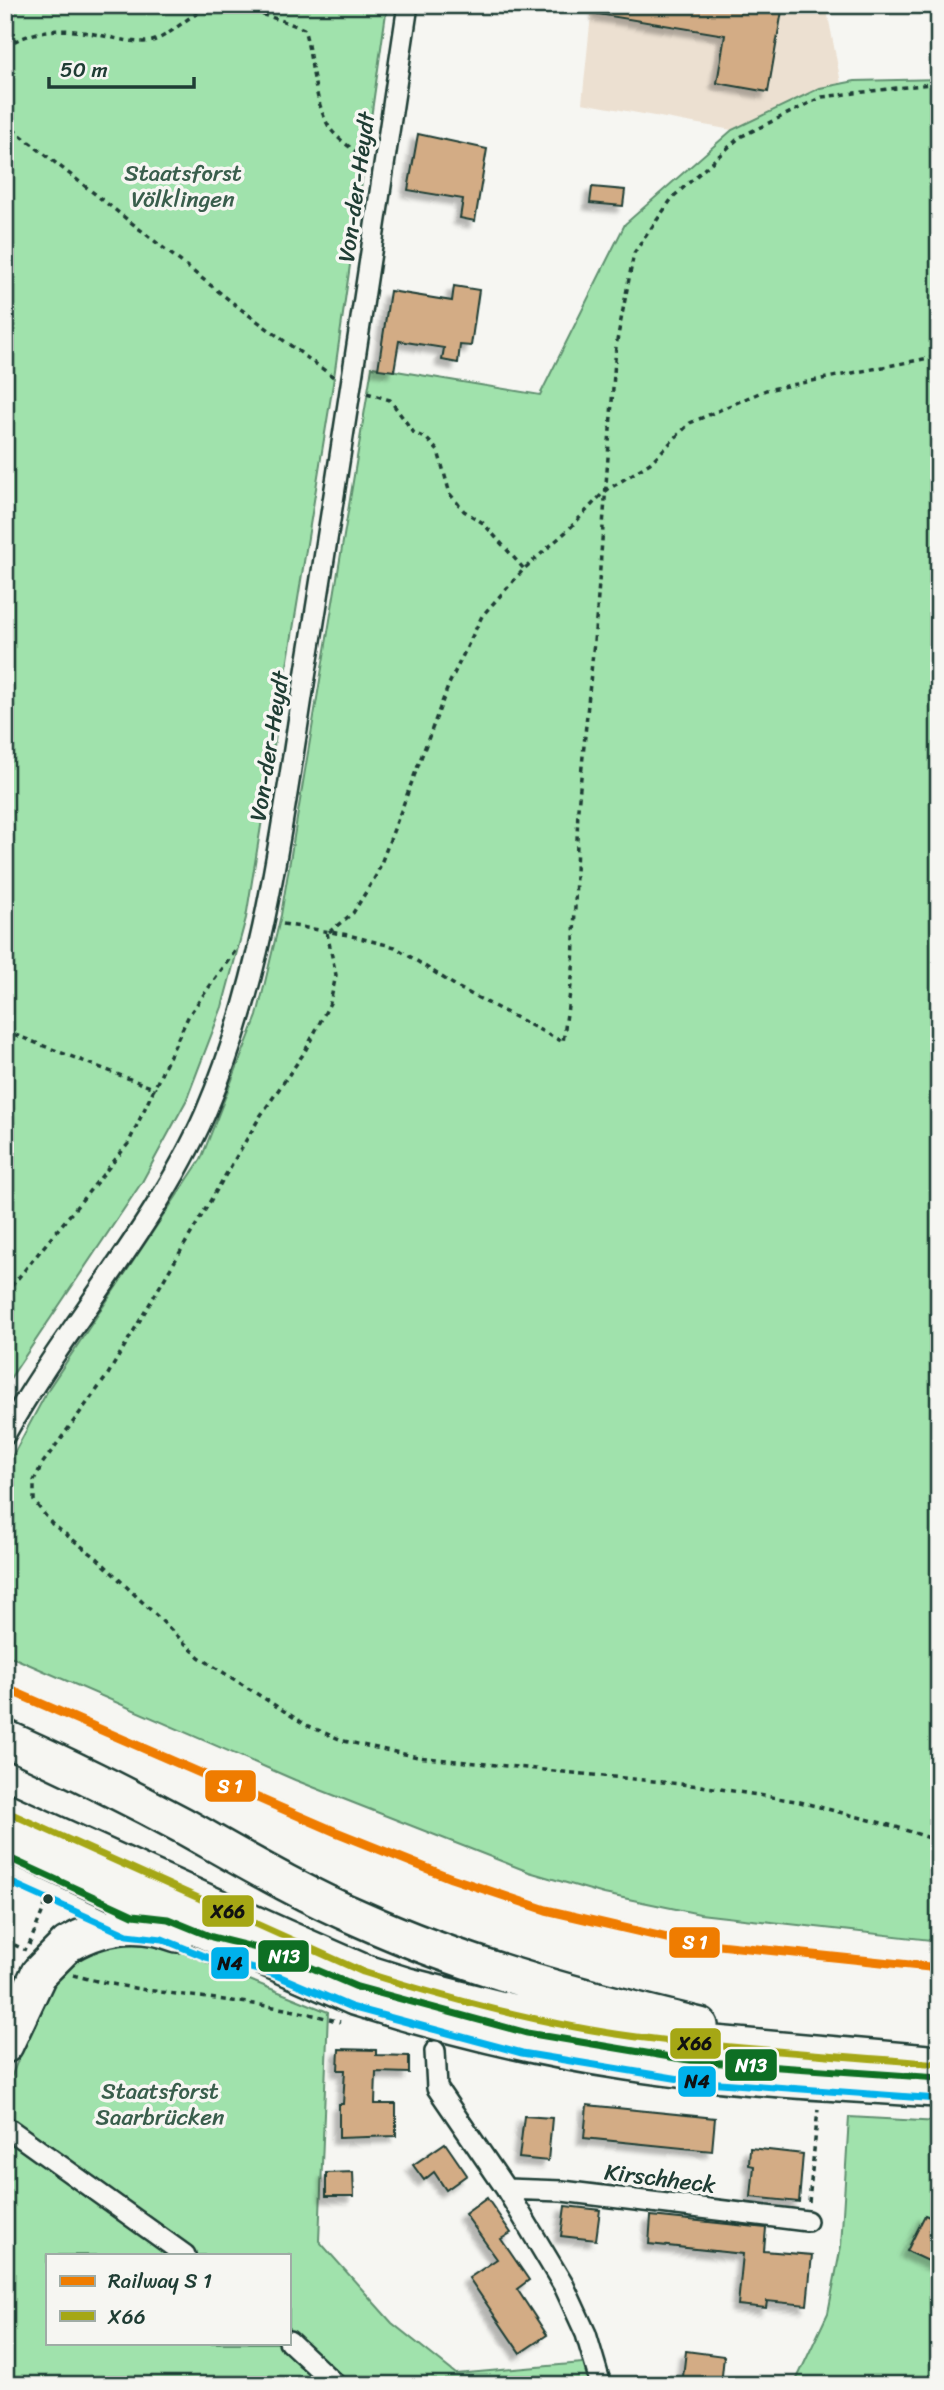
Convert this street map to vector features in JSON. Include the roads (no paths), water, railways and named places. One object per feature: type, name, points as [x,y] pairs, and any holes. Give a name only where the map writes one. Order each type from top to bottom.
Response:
[{"type":"highway","points":[[5,1738],[100,1783],[281,1882],[440,1952],[599,2002],[755,2039],[843,2056]]},
{"type":"highway","points":[[5,1811],[282,1937],[363,1972],[408,1986],[543,2020],[614,2034],[939,2064]]},
{"type":"highway","points":[[5,1842],[274,1963],[354,1997],[400,2011],[525,2043],[626,2062],[756,2077],[939,2089]]},
{"type":"highway","points":[[5,2045],[59,1964],[87,1933],[130,1925],[165,1929],[209,1947],[274,1963]]},
{"type":"street","name":"Von-der-Heydt","points":[[5,1435],[36,1381],[131,1243],[186,1154],[226,1060],[249,985],[264,920],[351,388],[408,5]]},
{"type":"street","points":[[435,2051],[435,2077],[443,2101],[506,2189],[575,2308],[601,2385]]},
{"type":"street","points":[[5,2126],[184,2254]]},
{"type":"street","name":"Kirschheck","points":[[506,2189],[562,2191],[807,2221]]},
{"type":"street","points":[[290,2342],[336,2385]]},
{"type":"lane","points":[[5,1868],[130,1925]]},
{"type":"park label","name":"Staatsforst Völklingen","points":[[183,186]]},
{"type":"park label","name":"Staatsforst Saarbrücken","points":[[160,2104]]}]
